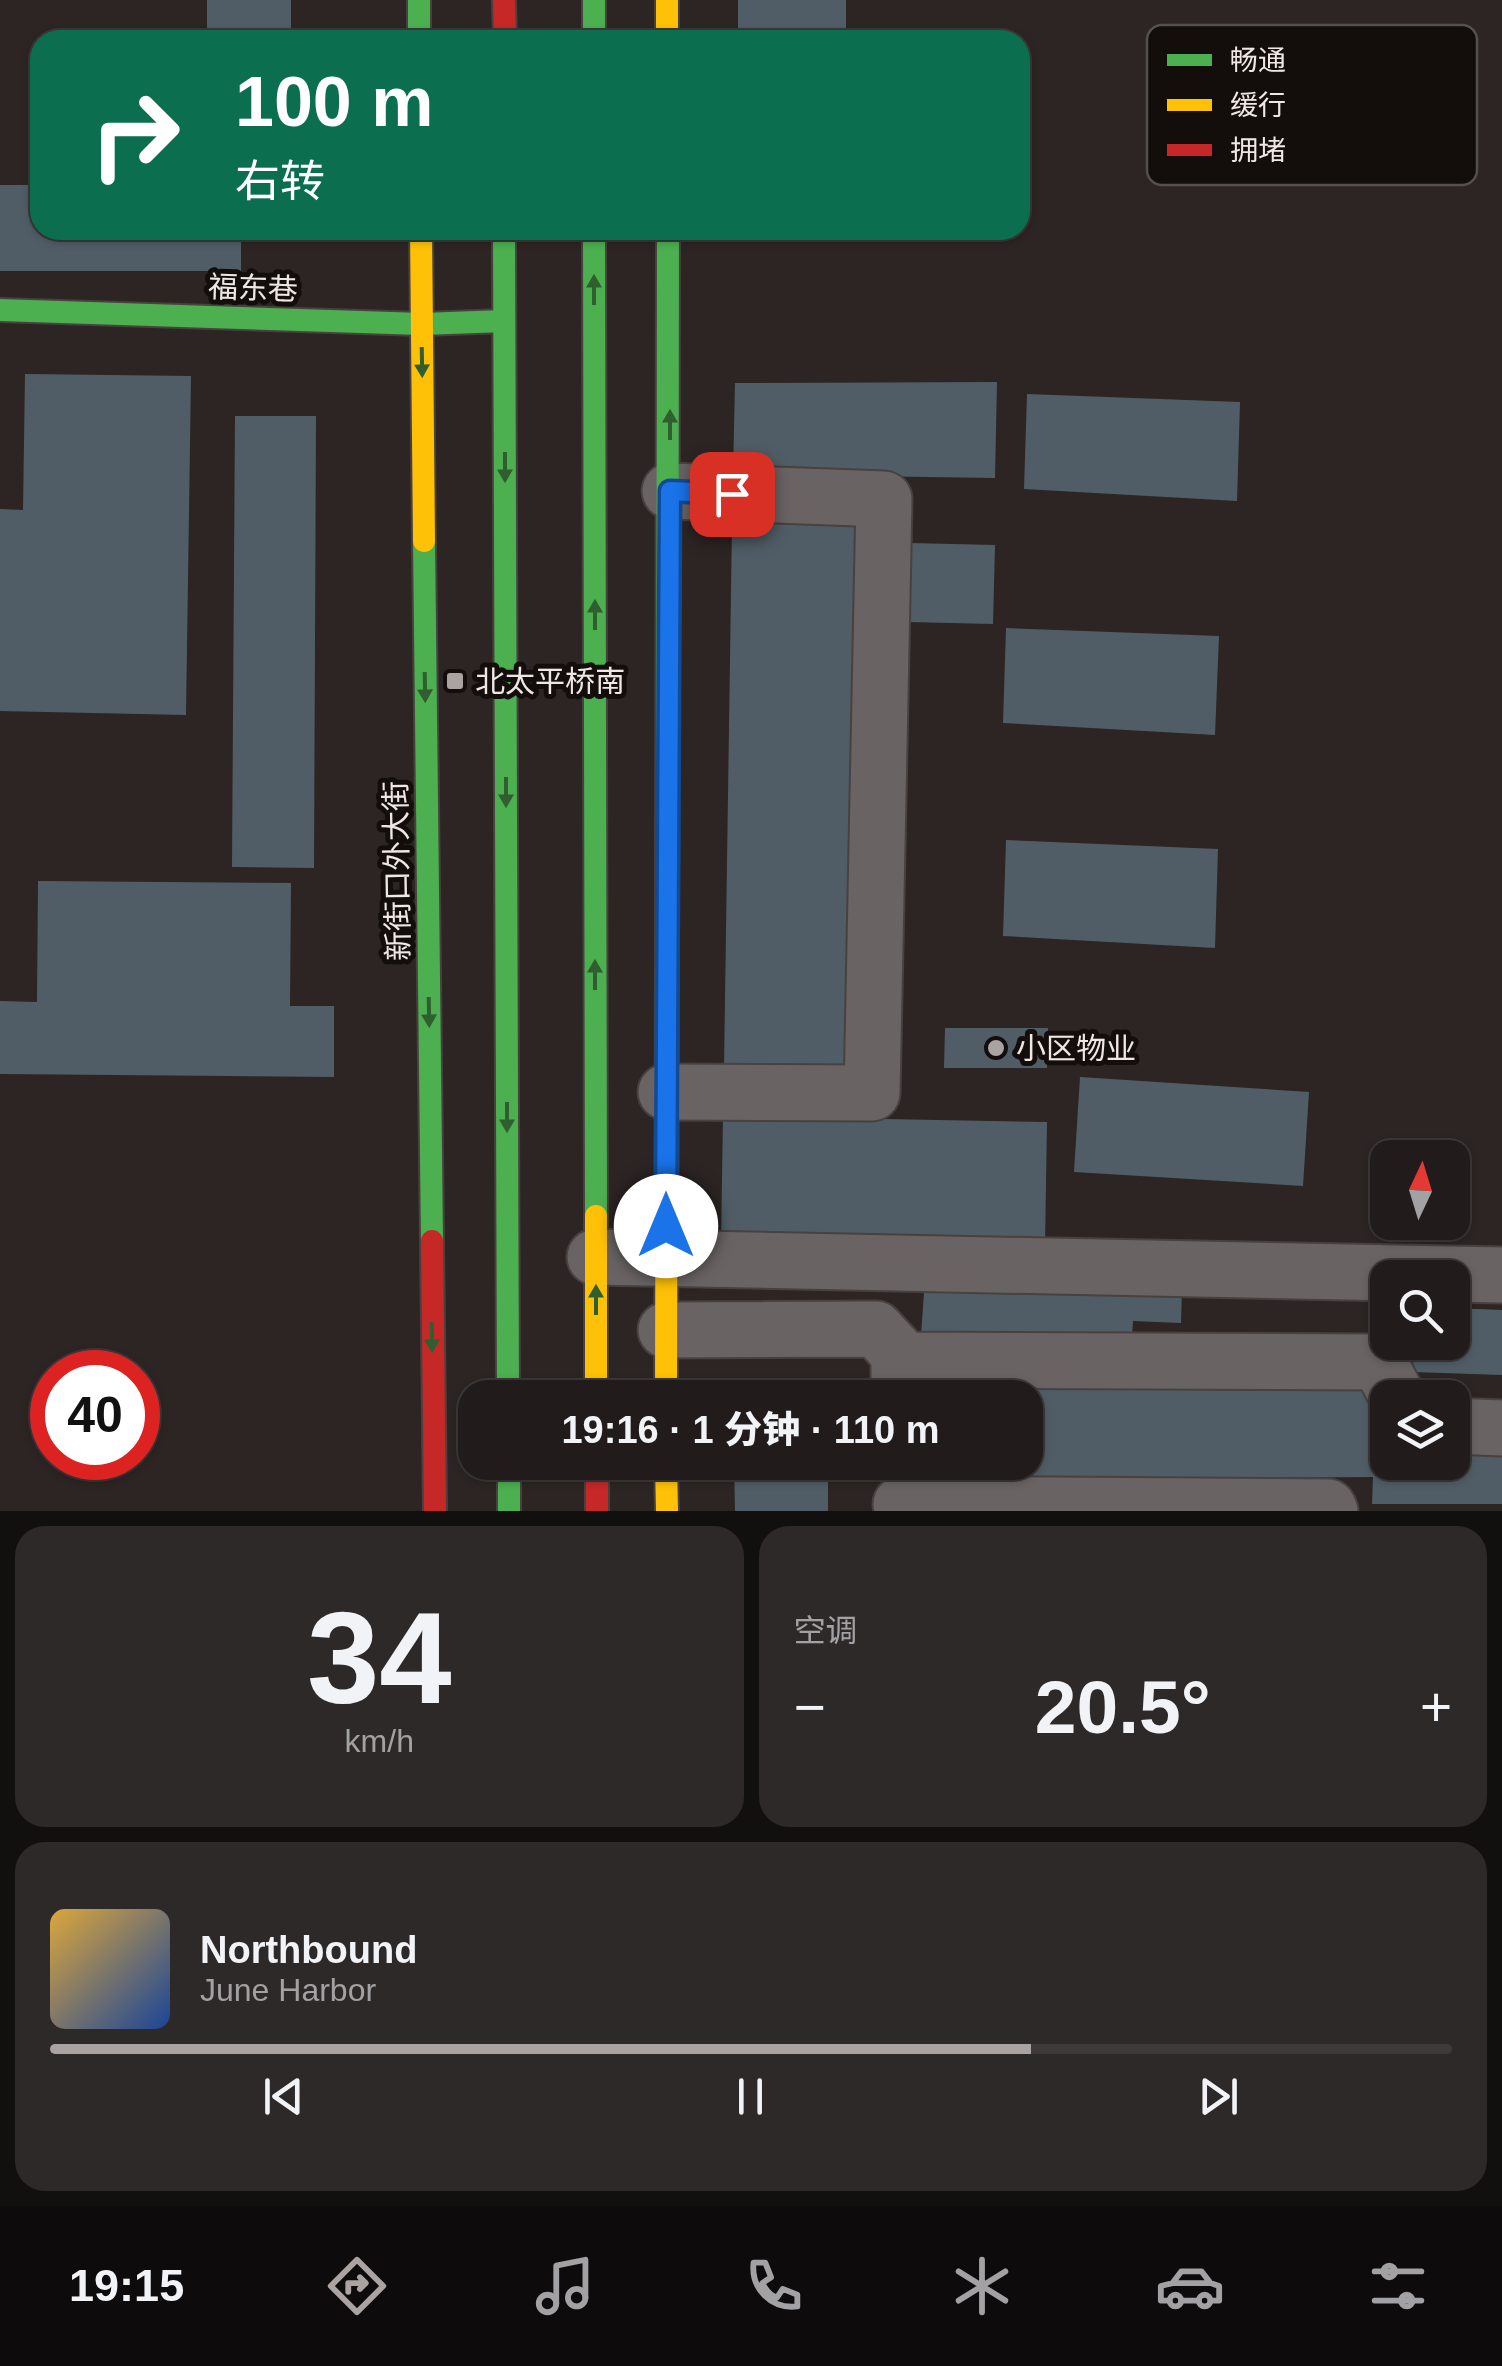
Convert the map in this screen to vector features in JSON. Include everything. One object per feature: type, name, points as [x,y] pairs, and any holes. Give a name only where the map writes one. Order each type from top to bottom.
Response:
[{"type":"street","points":[[418,0],[419,30]]},
{"type":"street","points":[[504,0],[504,30]]},
{"type":"street","points":[[594,0],[594,30]]},
{"type":"street","points":[[667,0],[667,30]]},
{"type":"street","name":"新街口外大街","points":[[421,240],[436,1511]]},
{"type":"street","points":[[504,240],[508,1380]]},
{"type":"street","points":[[594,240],[596,1380]]},
{"type":"street","points":[[666,1380],[668,240]]},
{"type":"street","name":"福东巷","points":[[0,310],[422,324],[504,322]]},
{"type":"street","points":[[666,1092],[872,1093],[884,499],[670,491]]},
{"type":"street","points":[[595,1257],[1502,1275]]},
{"type":"street","points":[[666,1330],[876,1329],[899,1354],[899,1379],[1379,1362],[1388,1380]]},
{"type":"street","points":[[1470,1427],[1502,1428]]},
{"type":"street","points":[[508,1480],[509,1511]]},
{"type":"street","points":[[596,1480],[597,1511]]},
{"type":"street","points":[[666,1480],[666,1511]]},
{"type":"street","points":[[901,1493],[1328,1507],[1330,1511]]},
{"type":"building","points":[[207,0],[291,0],[291,30],[207,30]]},
{"type":"building","points":[[738,0],[846,0],[846,30],[738,30]]},
{"type":"building","points":[[0,185],[30,185],[30,240],[241,240],[241,271],[0,271]]},
{"type":"building","points":[[25,374],[191,376],[186,715],[0,711],[0,509],[23,510]]},
{"type":"building","points":[[997,382],[995,478],[733,474],[735,383]]},
{"type":"building","points":[[1027,394],[1240,402],[1237,501],[1024,489]]},
{"type":"building","points":[[235,416],[316,416],[314,868],[232,867]]},
{"type":"building","points":[[732,523],[866,526],[853,1071],[724,1068]]},
{"type":"building","points":[[909,543],[995,545],[993,624],[908,622]]},
{"type":"building","points":[[1006,628],[1219,636],[1215,735],[1003,723]]},
{"type":"building","points":[[1006,840],[1218,849],[1215,948],[1003,936]]},
{"type":"building","points":[[38,881],[291,883],[290,1006],[334,1006],[334,1077],[0,1074],[0,1001],[37,1002]]},
{"type":"building","name":"小区物业","points":[[945,1028],[1048,1028],[1047,1068],[944,1068]]},
{"type":"building","points":[[1080,1077],[1309,1092],[1303,1186],[1074,1172]]},
{"type":"building","points":[[723,1116],[1047,1122],[1045,1246],[721,1241]]},
{"type":"building","points":[[925,1278],[1182,1288],[1181,1323],[1133,1321],[1132,1335],[921,1336]]},
{"type":"building","points":[[1470,1309],[1502,1310],[1502,1375],[1413,1372],[1413,1360],[1470,1360]]},
{"type":"building","points":[[1043,1384],[1370,1388],[1370,1477],[1043,1479]]},
{"type":"building","points":[[1470,1442],[1502,1443],[1502,1504],[1372,1504],[1373,1480],[1470,1480]]},
{"type":"building","points":[[734,1480],[828,1480],[828,1511],[735,1511]]},
{"type":"traffic: fast","points":[[419,0],[419,30]]},
{"type":"traffic: fast","points":[[594,0],[594,30]]},
{"type":"traffic: fast","points":[[504,240],[508,1380]]},
{"type":"traffic: fast","points":[[594,240],[596,1216]]},
{"type":"traffic: fast","points":[[667,938],[668,240]]},
{"type":"traffic: fast","points":[[0,310],[422,324],[504,321]]},
{"type":"traffic: fast","points":[[424,541],[432,1241]]},
{"type":"traffic: fast","points":[[509,1480],[509,1511]]},
{"type":"traffic: slow","points":[[667,0],[667,30]]},
{"type":"traffic: slow","points":[[421,240],[424,541]]},
{"type":"traffic: slow","points":[[666,1380],[667,938]]},
{"type":"traffic: slow","points":[[596,1216],[596,1380]]},
{"type":"traffic: slow","points":[[666,1480],[667,1511]]},
{"type":"traffic: jam","points":[[504,0],[505,30]]},
{"type":"traffic: jam","points":[[432,1241],[435,1511]]},
{"type":"traffic: jam","points":[[597,1480],[597,1511]]},
{"type":"place","name":"北太平桥南","points":[[455,681]]},
{"type":"place","name":"小区物业","points":[[996,1048]]},
{"type":"route","points":[[666,1226],[670,491],[732,494]]}]
